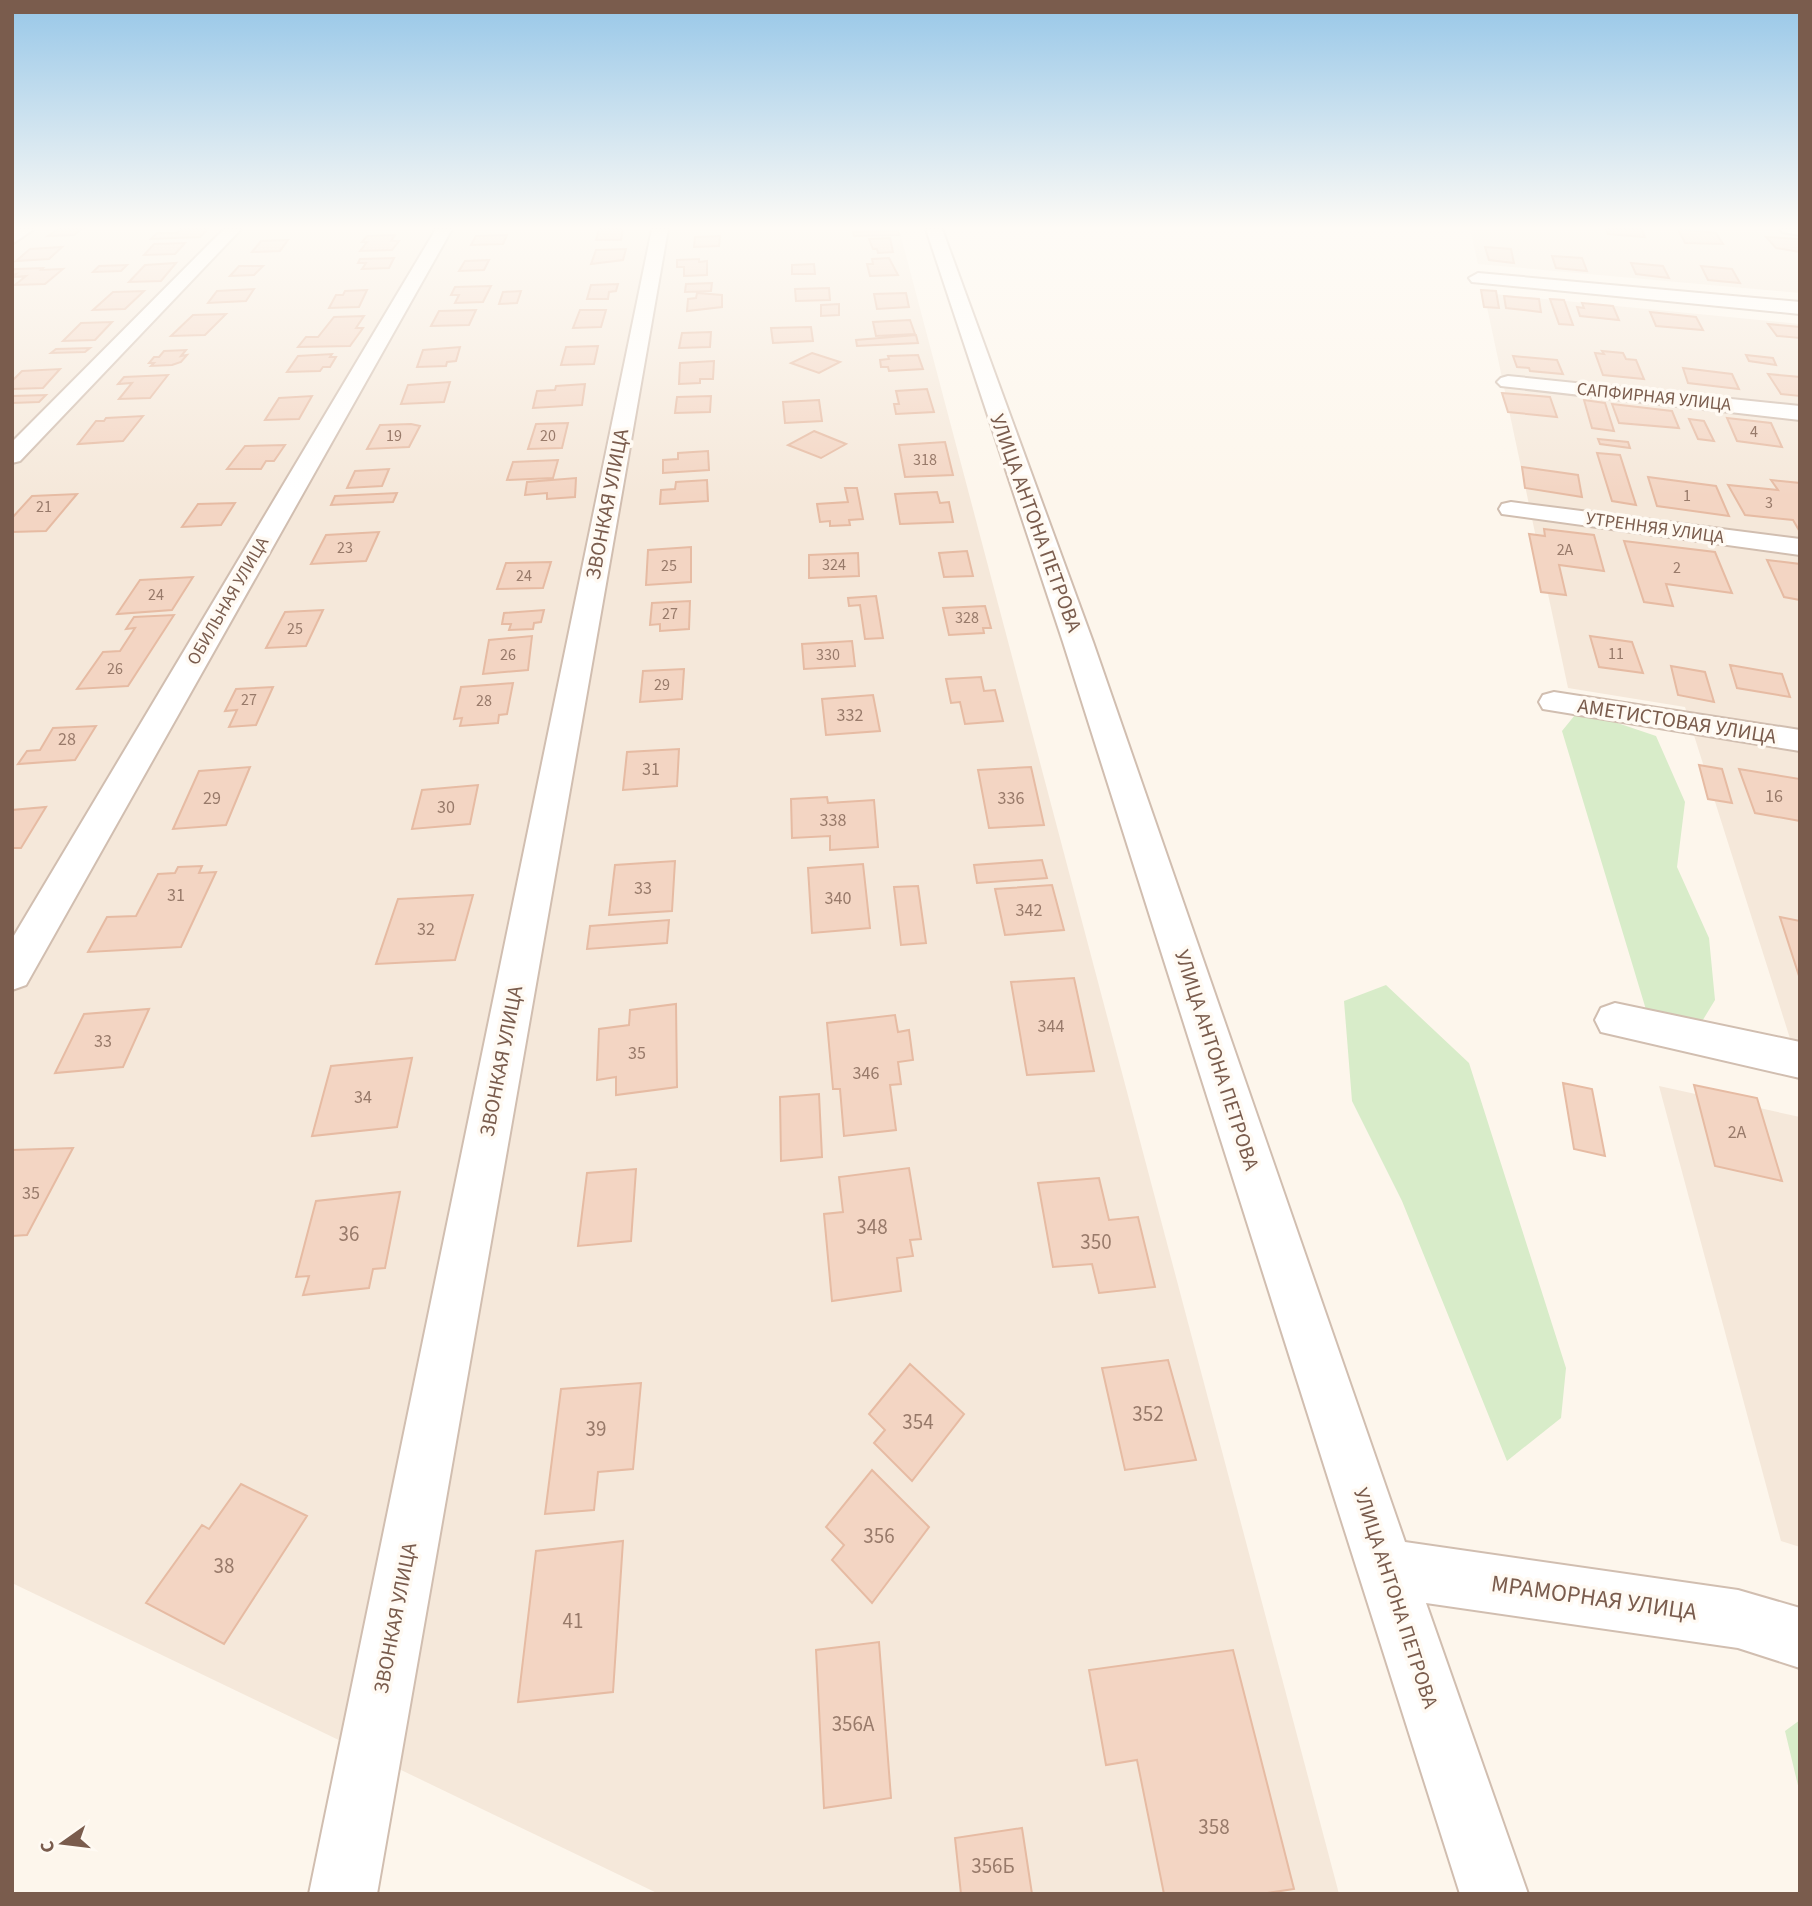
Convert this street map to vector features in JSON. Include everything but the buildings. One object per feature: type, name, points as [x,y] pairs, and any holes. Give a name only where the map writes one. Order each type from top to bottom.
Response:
[{"type":"street","points":[[12,456],[146,318]]},
{"type":"street","name":"ОБИЛЬНАЯ УЛИЦА","points":[[12,974],[392,318]]},
{"type":"street","name":"ЗВОНКАЯ УЛИЦА","points":[[342,1894],[643,318]]},
{"type":"street","name":"УЛИЦА АНТОНА ПЕТРОВА","points":[[965,318],[1078,642],[1494,1894]]},
{"type":"street","name":"САПФИРНАЯ УЛИЦА","points":[[1508,382],[1800,413]]},
{"type":"street","name":"УТРЕННЯЯ УЛИЦА","points":[[1511,509],[1800,547]]},
{"type":"street","name":"АМЕТИСТОВАЯ УЛИЦА","points":[[1554,702],[1800,741]]},
{"type":"street","points":[[1615,1020],[1800,1060]]},
{"type":"street","name":"МРАМОРНАЯ УЛИЦА","points":[[1386,1568],[1738,1619],[1800,1638]]},
{"type":"shaded area","points":[[12,318],[923,318],[1339,1894],[659,1894],[12,1583]]},
{"type":"shaded area","points":[[1489,318],[1738,318],[1800,324],[1800,1070],[1685,707],[1568,688]]},
{"type":"shaded area","points":[[1659,1086],[1800,1117],[1800,1547],[1781,1541]]},
{"type":"green space","points":[[1579,710],[1656,736],[1685,802],[1677,867],[1709,938],[1715,1000],[1698,1028],[1647,1013],[1562,731]]},
{"type":"green space","points":[[1386,985],[1469,1063],[1566,1368],[1561,1418],[1507,1461],[1402,1201],[1352,1101],[1344,1001]]},
{"type":"green space","points":[[1800,1720],[1800,1794],[1785,1731]]}]
